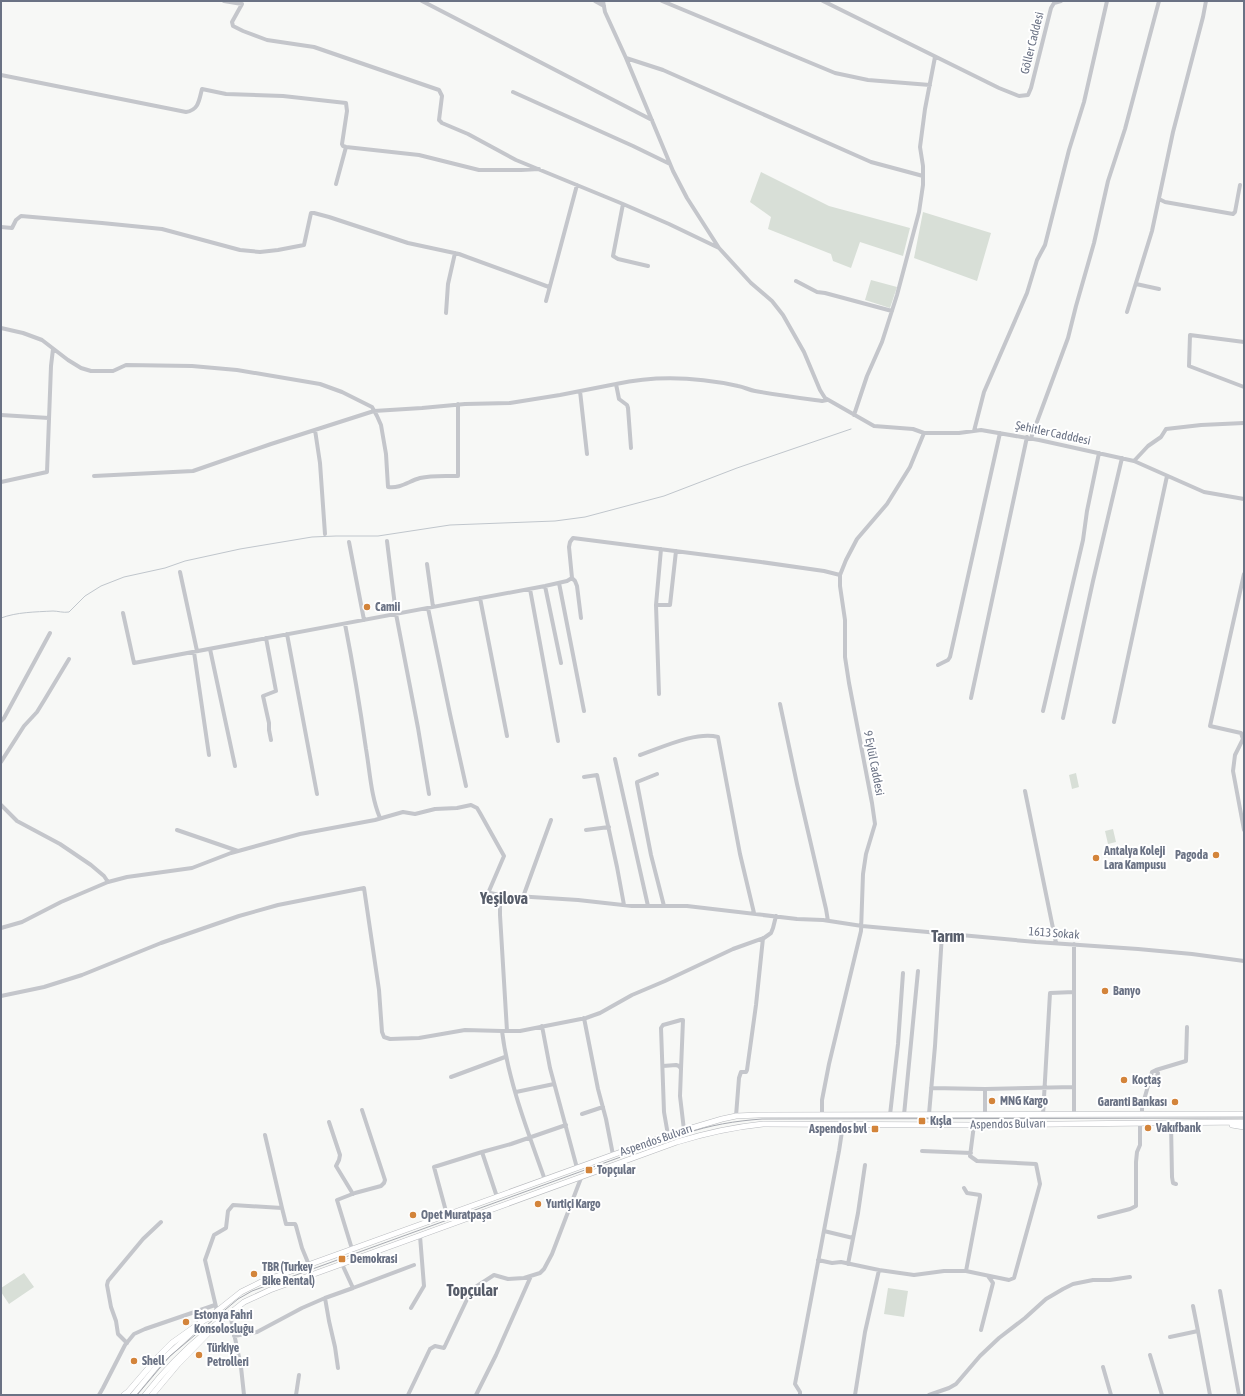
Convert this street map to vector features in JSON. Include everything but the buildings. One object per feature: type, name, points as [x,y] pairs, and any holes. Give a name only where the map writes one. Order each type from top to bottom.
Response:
[{"type":"highway","points":[[124,1395],[172,1343],[210,1316]]},
{"type":"highway","points":[[152,1395],[178,1364],[217,1324]]},
{"type":"main road","points":[[1216,1114],[1244,1111]]},
{"type":"main road","name":"Aspendos Bulvarı","points":[[133,1395],[162,1360],[210,1316],[231,1299],[251,1286],[668,1135],[703,1124],[736,1116],[759,1115],[1244,1114]]},
{"type":"main road","name":"Aspendos Bulvarı","points":[[145,1395],[161,1375],[186,1349],[244,1302],[253,1297],[677,1142],[718,1130],[763,1124],[974,1125],[1244,1122]]},
{"type":"main road","points":[[1217,1123],[1244,1127]]},
{"type":"street","points":[[224,1],[243,3],[232,22],[233,26],[243,31],[267,40],[314,47],[439,90],[442,96],[438,115],[439,120],[442,123],[468,134],[516,160],[623,204],[719,248]]},
{"type":"street","points":[[422,1],[652,120]]},
{"type":"street","points":[[595,1],[603,3],[605,12],[626,58],[670,164],[687,198],[719,248],[751,283],[772,301],[783,315],[804,352],[820,390],[828,400]]},
{"type":"street","points":[[662,1],[835,73],[868,80],[930,85]]},
{"type":"street","points":[[823,1],[935,57],[920,147],[923,185],[918,212],[902,279],[892,311],[882,342],[867,376],[854,415]]},
{"type":"street","name":"Göller Caddesi","points":[[935,57],[1006,91],[1019,96],[1028,95],[1050,8],[1054,3],[1061,1]]},
{"type":"street","points":[[974,431],[984,392],[1027,293],[1037,260],[1045,245],[1069,150],[1084,102],[1107,1]]},
{"type":"street","points":[[970,698],[1029,438],[1068,338],[1094,243],[1108,181],[1127,122],[1159,1]]},
{"type":"street","points":[[1127,312],[1152,231],[1173,132],[1206,1]]},
{"type":"street","points":[[626,58],[663,70],[871,162],[923,176]]},
{"type":"street","points":[[1,75],[186,112],[192,111],[197,106],[202,89],[226,94],[283,96],[346,103],[348,111],[342,144],[343,146],[419,154],[478,170],[539,169]]},
{"type":"street","points":[[513,92],[670,164]]},
{"type":"street","points":[[336,184],[346,147]]},
{"type":"street","points":[[546,301],[577,185]]},
{"type":"street","points":[[1159,198],[1166,202],[1233,214],[1235,212],[1240,185]]},
{"type":"street","points":[[623,204],[613,256],[618,259],[648,266]]},
{"type":"street","points":[[1,227],[12,228],[16,220],[21,216],[102,223],[162,229],[240,250],[260,252],[304,245],[311,213],[314,213],[408,243],[459,254],[549,287]]},
{"type":"street","points":[[446,313],[448,284],[454,254]]},
{"type":"street","points":[[796,281],[817,292],[892,311]]},
{"type":"street","points":[[1136,284],[1159,290]]},
{"type":"street","points":[[1,328],[23,333],[42,340],[74,364],[91,371],[113,371],[126,365],[192,366],[237,370],[320,384],[342,392],[372,407],[381,425],[386,454],[388,487],[393,488],[421,478],[458,476],[458,404]]},
{"type":"street","points":[[1244,342],[1190,335],[1189,366],[1244,387]]},
{"type":"street","points":[[1,482],[47,472],[53,349]]},
{"type":"street","points":[[94,476],[193,471],[374,411],[458,404],[510,403],[644,379],[687,378],[738,386],[753,391],[822,401],[828,400]]},
{"type":"street","points":[[616,384],[619,399],[627,405],[628,408],[631,448]]},
{"type":"street","points":[[580,391],[587,454]]},
{"type":"street","name":"Şehitler Cadddesi","points":[[828,400],[874,426],[913,429],[924,433],[960,433],[981,430],[1029,438],[1134,461],[1204,492],[1244,499]]},
{"type":"street","points":[[1,415],[49,418]]},
{"type":"street","points":[[1134,461],[1148,446],[1161,437],[1166,429],[1175,427],[1244,423]]},
{"type":"street","points":[[315,430],[320,463],[326,534]]},
{"type":"street","name":"9 Eylül Caddesi","points":[[822,1116],[822,1100],[829,1064],[862,926],[863,874],[866,854],[875,824],[846,664],[844,643],[845,620],[840,586],[840,575],[857,539],[886,504],[907,472],[924,433]]},
{"type":"street","points":[[938,665],[948,660],[950,657],[1000,433]]},
{"type":"street","points":[[1043,710],[1083,540],[1086,510],[1099,454]]},
{"type":"street","points":[[1063,718],[1092,580],[1122,458]]},
{"type":"street","points":[[1114,722],[1167,476]]},
{"type":"street","points":[[581,618],[577,586],[572,578],[569,547],[573,538],[824,571],[840,575]]},
{"type":"street","points":[[387,541],[396,614],[429,794]]},
{"type":"street","points":[[349,542],[364,620]]},
{"type":"street","points":[[659,694],[656,605],[661,549]]},
{"type":"street","points":[[656,605],[670,605],[676,551]]},
{"type":"street","points":[[427,564],[430,607],[450,714],[466,786]]},
{"type":"street","points":[[180,572],[196,652],[209,756]]},
{"type":"street","points":[[1244,574],[1210,726],[1241,733],[1243,736],[1235,755],[1232,771],[1244,830]]},
{"type":"street","points":[[123,613],[134,663],[530,589],[559,583],[572,578]]},
{"type":"street","points":[[559,583],[584,711]]},
{"type":"street","points":[[545,586],[561,663]]},
{"type":"street","points":[[530,589],[558,741]]},
{"type":"street","points":[[480,598],[507,736]]},
{"type":"street","points":[[345,624],[371,782],[376,809],[380,818]]},
{"type":"street","points":[[1,721],[50,634]]},
{"type":"street","points":[[287,634],[317,794]]},
{"type":"street","points":[[266,638],[276,691],[263,696],[270,723],[269,730],[271,740]]},
{"type":"street","points":[[210,649],[235,766]]},
{"type":"street","points":[[1,762],[24,726],[37,712],[46,699],[68,659]]},
{"type":"street","points":[[780,704],[828,921]]},
{"type":"street","points":[[640,755],[676,741],[707,736],[718,737],[740,854],[754,913]]},
{"type":"street","points":[[615,759],[648,906]]},
{"type":"street","points":[[657,774],[637,783],[651,855],[664,906]]},
{"type":"street","points":[[584,777],[597,775],[624,905]]},
{"type":"street","points":[[1025,791],[1056,943]]},
{"type":"street","points":[[1,805],[17,821],[60,844],[91,865],[104,876],[108,882]]},
{"type":"street","points":[[1,928],[22,922],[66,899],[108,882],[127,877],[192,868],[238,851],[300,834],[403,812],[415,814],[434,809],[474,805],[480,812],[504,856],[489,891],[500,895],[505,1057],[530,1138],[545,1180]]},
{"type":"street","points":[[523,897],[551,820]]},
{"type":"street","points":[[586,830],[609,827]]},
{"type":"street","points":[[177,830],[238,851]]},
{"type":"street","points":[[1,996],[44,987],[82,975],[161,943],[239,916],[278,905],[364,888],[379,990],[382,1032],[384,1037],[390,1039],[419,1038],[465,1030],[520,1030],[584,1018],[600,1013],[632,995],[733,949],[763,938],[771,933],[776,916]]},
{"type":"street","name":"1613 Sokak","points":[[500,895],[578,900],[624,905],[687,906],[942,934],[1192,954],[1244,961]]},
{"type":"street","points":[[929,1114],[942,934]]},
{"type":"street","points":[[736,1116],[739,1078],[741,1072],[746,1072],[747,1070],[758,991],[763,938]]},
{"type":"street","points":[[1074,944],[1074,1115]]},
{"type":"street","points":[[904,1115],[918,970]]},
{"type":"street","points":[[890,1115],[898,1044],[903,973]]},
{"type":"street","points":[[1043,1115],[1050,993],[1074,992]]},
{"type":"street","points":[[584,1018],[613,1155]]},
{"type":"street","points":[[668,1135],[664,1112],[661,1028],[663,1025],[681,1020],[684,1020],[684,1023],[682,1034],[680,1096],[684,1130]]},
{"type":"street","points":[[542,1026],[554,1084],[577,1168]]},
{"type":"street","points":[[1142,1115],[1142,1107],[1150,1082],[1157,1076],[1158,1073],[1156,1070],[1187,1060],[1187,1027]]},
{"type":"street","points":[[451,1077],[505,1057]]},
{"type":"street","points":[[663,1066],[676,1065],[681,1069]]},
{"type":"street","points":[[516,1092],[554,1084]]},
{"type":"street","points":[[931,1088],[986,1089],[1074,1087]]},
{"type":"street","points":[[985,1114],[986,1089]]},
{"type":"street","points":[[582,1114],[603,1108]]},
{"type":"street","points":[[352,1249],[338,1200],[352,1194],[381,1186],[385,1180],[362,1110]]},
{"type":"street","points":[[329,1122],[340,1155],[336,1166],[352,1194]]},
{"type":"street","points":[[1099,1217],[1136,1206],[1136,1162],[1137,1152],[1140,1146],[1140,1123]]},
{"type":"street","points":[[1171,1123],[1172,1177],[1173,1183],[1176,1184]]},
{"type":"street","points":[[447,1215],[434,1167],[530,1138],[566,1125]]},
{"type":"street","points":[[800,1395],[800,1392],[795,1384],[843,1125]]},
{"type":"street","points":[[818,1260],[832,1263],[841,1262],[878,1270],[914,1275],[944,1271],[966,1271],[1009,1280],[1014,1278],[1040,1184],[1036,1164],[977,1161],[970,1156],[974,1125]]},
{"type":"street","points":[[265,1135],[286,1224],[295,1224],[308,1265]]},
{"type":"street","points":[[922,1151],[971,1153]]},
{"type":"street","points":[[482,1152],[497,1197]]},
{"type":"street","points":[[848,1264],[858,1213],[865,1165]]},
{"type":"street","points":[[408,1395],[430,1349],[435,1346],[444,1348],[470,1293],[474,1288],[494,1275],[508,1279],[524,1278],[540,1273],[544,1269],[552,1254],[581,1178]]},
{"type":"street","points":[[964,1188],[967,1193],[980,1195],[966,1271]]},
{"type":"street","points":[[217,1311],[205,1260],[214,1235],[226,1228],[228,1211],[232,1205],[282,1208]]},
{"type":"street","points":[[127,1343],[118,1334],[107,1285],[108,1281],[143,1239],[161,1222]]},
{"type":"street","points":[[824,1232],[852,1238]]},
{"type":"street","points":[[411,1308],[424,1286],[420,1236]]},
{"type":"street","points":[[342,1264],[353,1288]]},
{"type":"street","points":[[234,1336],[257,1332],[325,1298],[414,1265]]},
{"type":"street","points":[[855,1395],[878,1270]]},
{"type":"street","points":[[476,1395],[496,1355],[531,1276]]},
{"type":"street","points":[[981,1330],[993,1283],[988,1276]]},
{"type":"street","points":[[929,1395],[956,1384],[980,1356],[999,1338],[1021,1322],[1046,1299],[1063,1289],[1073,1284],[1093,1280],[1110,1280],[1130,1277]]},
{"type":"street","points":[[1220,1291],[1239,1395]]},
{"type":"street","points":[[325,1298],[338,1368]]},
{"type":"street","points":[[98,1395],[127,1343],[134,1334],[215,1305]]},
{"type":"street","points":[[1193,1306],[1210,1395]]},
{"type":"street","points":[[230,1314],[241,1367],[244,1395]]},
{"type":"street","points":[[1170,1337],[1198,1331]]},
{"type":"street","points":[[1150,1355],[1162,1395]]},
{"type":"street","points":[[1103,1367],[1111,1395]]},
{"type":"street","points":[[296,1395],[299,1375]]},
{"type":"shaded area","points":[[761,172],[829,206],[910,228],[903,256],[860,242],[851,268],[833,261],[831,254],[768,229],[771,217],[750,202]]},
{"type":"shaded area","points":[[923,212],[991,233],[977,281],[914,258]]},
{"type":"shaded area","points":[[871,280],[897,287],[890,308],[865,300]]},
{"type":"shaded area","points":[[1076,773],[1079,787],[1072,789],[1069,775]]},
{"type":"shaded area","points":[[1113,829],[1116,842],[1108,844],[1105,831]]},
{"type":"shaded area","points":[[24,1273],[34,1287],[9,1304],[1,1292],[1,1288]]},
{"type":"shaded area","points":[[888,1288],[908,1291],[904,1317],[884,1314]]},
{"type":"waterway","points":[[1,618],[26,613],[53,611],[69,612],[85,596],[101,586],[124,577],[165,568],[185,561],[240,549],[312,537],[378,536],[450,525],[555,521],[585,517],[664,496],[737,468],[851,429]]},
{"type":"tram line","points":[[137,1395],[170,1356],[238,1299],[252,1291],[703,1128],[732,1122],[762,1119],[1244,1118]]},
{"type":"place","name":"Camii","points":[[367,607]]},
{"type":"place","name":"Pagoda","points":[[1216,855]]},
{"type":"place","name":"Antalya Koleji Lara Kampusu","points":[[1096,858]]},
{"type":"place","name":"Banyo","points":[[1105,991]]},
{"type":"place","name":"Koçtaş","points":[[1124,1080]]},
{"type":"place","name":"MNG Kargo","points":[[992,1101]]},
{"type":"place","name":"Garanti Bankası","points":[[1175,1102]]},
{"type":"place","name":"Kışla","points":[[922,1121]]},
{"type":"place","name":"Vakıfbank","points":[[1148,1128]]},
{"type":"place","name":"Aspendos bvl","points":[[875,1129]]},
{"type":"place","name":"Topçular","points":[[589,1170]]},
{"type":"place","name":"Yurtiçi Kargo","points":[[538,1204]]},
{"type":"place","name":"Opet Muratpaşa","points":[[413,1215]]},
{"type":"place","name":"Demokrasi","points":[[342,1259]]},
{"type":"place","name":"TBR (Turkey Bike Rental)","points":[[254,1274]]},
{"type":"place","name":"Estonya Fahri Konsolosluğu","points":[[186,1322]]},
{"type":"place","name":"Türkiye Petrolleri","points":[[199,1355]]},
{"type":"place","name":"Shell","points":[[134,1361]]},
{"type":"district","name":"Yeşilova","points":[[504,898]]},
{"type":"district","name":"Tarım","points":[[948,936]]},
{"type":"district","name":"Topçular","points":[[472,1290]]}]
